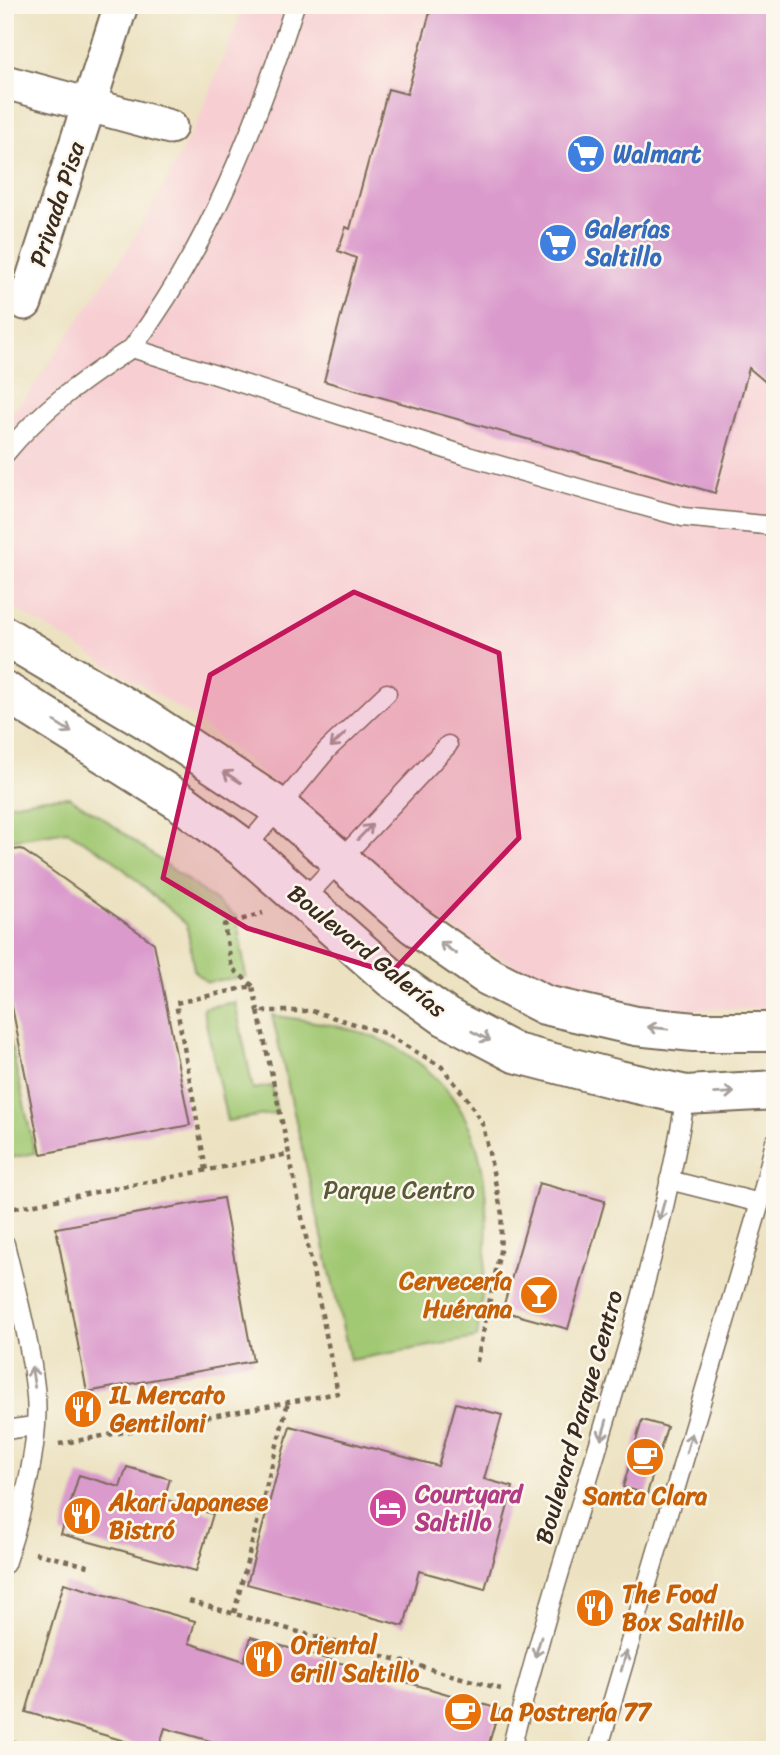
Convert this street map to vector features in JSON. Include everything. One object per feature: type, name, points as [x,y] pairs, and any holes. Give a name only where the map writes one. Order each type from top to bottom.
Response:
[{"type":"street","name":"Privada Pisa","points":[[25,303],[121,5]]},
{"type":"street","points":[[5,82],[170,127]]},
{"type":"street","name":"Boulevard Galerías","points":[[5,636],[145,719],[280,808],[414,925],[486,975],[545,1004],[636,1026],[694,1032],[775,1032]]},
{"type":"street","name":"Boulevard Galerías","points":[[5,691],[181,802],[245,849],[391,978],[446,1017],[515,1052],[686,1095],[775,1090]]},
{"type":"street","points":[[391,978],[385,960],[387,946],[394,934],[414,925]]},
{"type":"lane","points":[[5,454],[25,429],[75,385],[132,348],[163,307],[206,232],[265,98],[295,5]]},
{"type":"lane","points":[[132,348],[464,456],[606,496],[683,517],[775,526]]},
{"type":"lane","points":[[245,849],[327,750],[387,693]]},
{"type":"lane","points":[[303,900],[448,746]]},
{"type":"lane","name":"Boulevard Parque Centro","points":[[511,1750],[524,1696],[611,1406],[669,1180],[686,1095]]},
{"type":"lane","points":[[598,1750],[760,1203],[775,1142]]},
{"type":"lane","points":[[669,1180],[760,1203]]},
{"type":"lane","points":[[5,1244],[24,1327],[36,1398],[33,1448],[8,1556]]},
{"type":"lane","points":[[5,1430],[34,1426]]},
{"type":"lane","points":[[5,1748],[11,1750]]},
{"type":"path","points":[[33,1448],[338,1393],[253,986],[232,968],[224,925]]},
{"type":"path","points":[[206,1170],[176,1003],[253,986]]},
{"type":"path","points":[[258,1011],[312,1011],[384,1033],[442,1067],[473,1108],[483,1125],[502,1214],[500,1251],[475,1366]]},
{"type":"path","points":[[5,1209],[289,1154]]},
{"type":"path","points":[[234,1613],[288,1402]]},
{"type":"path","points":[[8,1556],[92,1567]]},
{"type":"path","points":[[189,1601],[524,1696]]},
{"type":"highlighted area","points":[[354,592],[499,653],[519,838],[391,973],[247,928],[163,878],[210,675]]},
{"type":"shaded area","points":[[244,5],[775,5],[775,1008],[669,1010],[592,996],[527,972],[481,948],[442,921],[196,719],[5,602],[5,419],[29,393],[129,246],[158,196],[199,118]]},
{"type":"green space","points":[[69,797],[103,818],[237,917],[246,977],[207,982],[194,971],[187,925],[110,857],[67,831],[5,841],[5,805]]},
{"type":"green space","points":[[235,1002],[253,1089],[272,1086],[277,1113],[227,1121],[203,1008]]},
{"type":"green space","name":"Parque Centro","points":[[272,1015],[335,1026],[381,1040],[432,1074],[457,1104],[474,1139],[483,1176],[487,1215],[486,1255],[477,1338],[350,1360]]},
{"type":"green space","points":[[5,1018],[35,1153],[10,1158],[5,1136]]},
{"type":"building","name":"Galerías Saltillo","points":[[432,5],[775,5],[775,390],[749,368],[715,493],[324,381],[356,258],[338,251],[346,227],[350,229],[388,89],[407,94]]},
{"type":"building","points":[[21,849],[154,943],[190,1125],[41,1154],[5,971],[5,851]]},
{"type":"building","points":[[539,1183],[605,1201],[568,1329],[502,1311]]},
{"type":"building","points":[[223,1198],[253,1361],[87,1392],[56,1228]]},
{"type":"building","name":"Courtyard Saltillo","points":[[456,1403],[502,1415],[484,1479],[513,1487],[485,1589],[419,1571],[404,1626],[247,1584],[290,1426],[438,1466]]},
{"type":"building","name":"Santa Clara","points":[[642,1420],[667,1427],[647,1494],[623,1487]]},
{"type":"building","points":[[127,1467],[170,1479],[164,1499],[213,1514],[196,1571],[61,1534],[79,1475],[120,1487]]},
{"type":"building","points":[[64,1583],[195,1621],[189,1643],[244,1661],[251,1637],[499,1709],[487,1750],[220,1750],[221,1744],[165,1728],[158,1750],[155,1750],[26,1712]]},
{"type":"place","name":"Walmart","points":[[586,154]]},
{"type":"place","name":"Galerías Saltillo","points":[[558,243]]},
{"type":"place","name":"Cervecería Huérana","points":[[539,1295]]},
{"type":"place","name":"IL Mercato Gentiloni","points":[[83,1409]]},
{"type":"place","name":"Santa Clara","points":[[645,1457]]},
{"type":"place","name":"Courtyard Saltillo","points":[[388,1508]]},
{"type":"place","name":"Akari Japanese Bistró","points":[[82,1516]]},
{"type":"place","name":"The Food Box Saltillo","points":[[595,1608]]},
{"type":"place","name":"Oriental Grill Saltillo","points":[[264,1659]]},
{"type":"place","name":"La Postrería 77","points":[[463,1712]]}]
